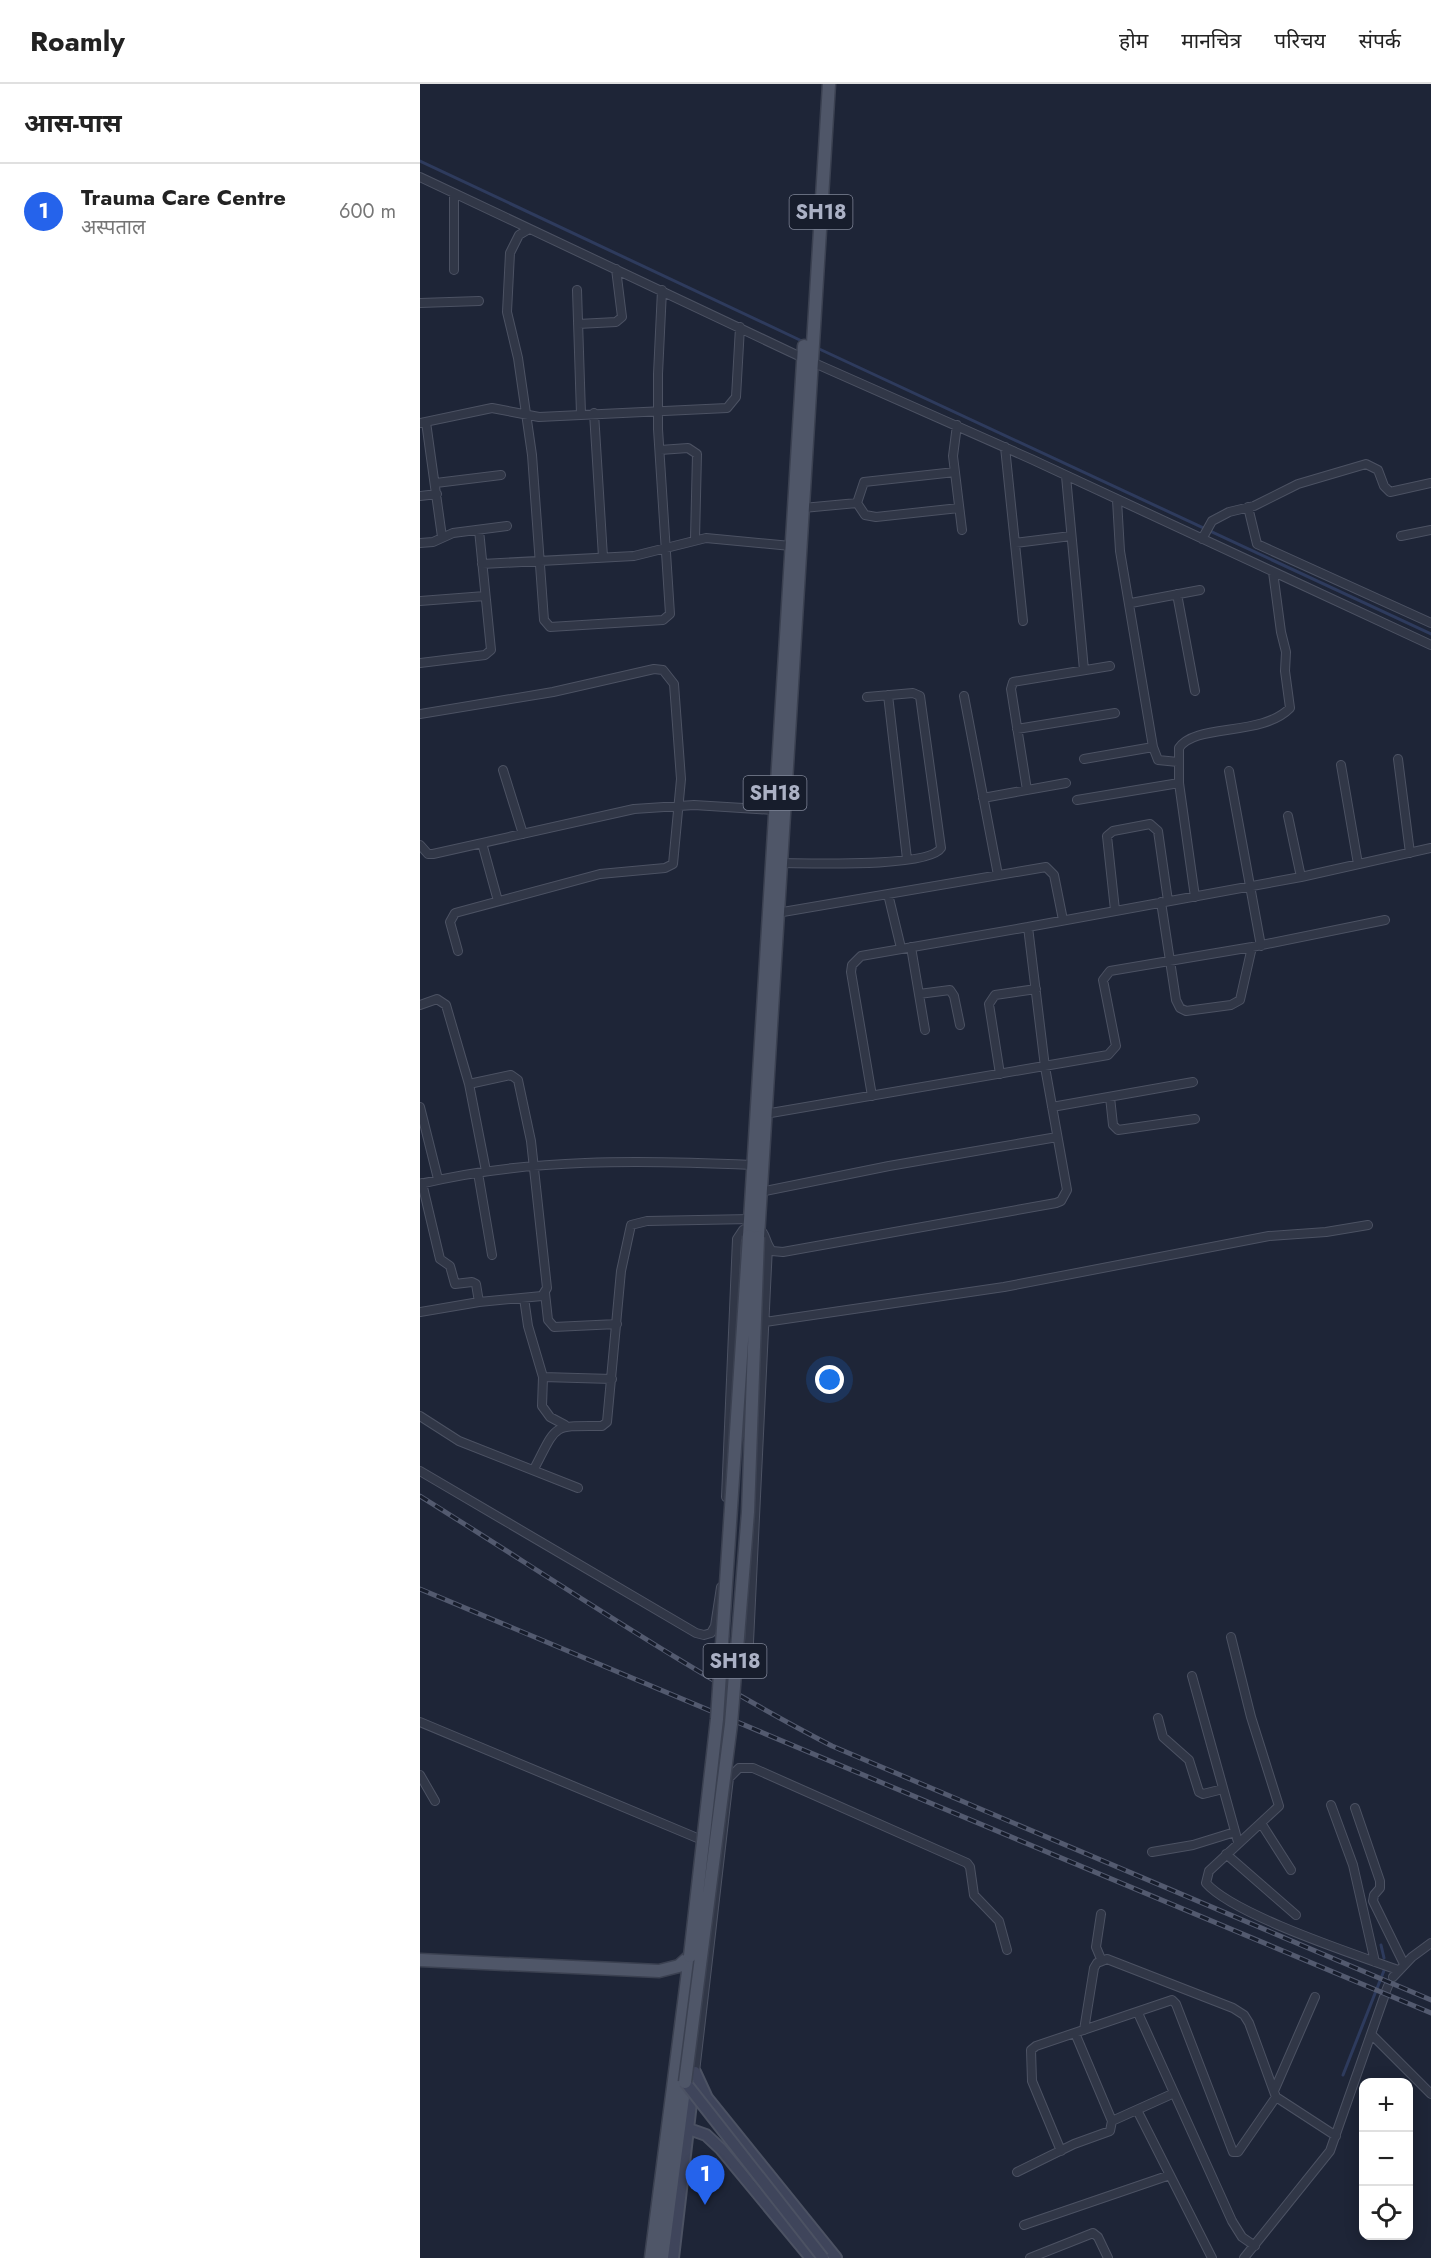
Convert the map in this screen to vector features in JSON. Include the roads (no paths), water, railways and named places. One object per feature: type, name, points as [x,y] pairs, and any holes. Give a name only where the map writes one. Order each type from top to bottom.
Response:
[{"type":"main road","name":"SH18","points":[[690,1956],[717,1719],[753,1230],[760,1192],[802,508],[821,84]]},
{"type":"main road","name":"SH18","points":[[685,2082],[731,1724],[748,1512],[752,1165],[791,546],[829,84]]},
{"type":"main road","points":[[420,1960],[659,1971],[679,1966],[690,1956]]},
{"type":"main road","points":[[651,2258],[690,1956]]},
{"type":"main road","points":[[662,2258],[685,2082]]},
{"type":"street","points":[[420,177],[740,327],[808,350],[957,425],[1203,537],[1431,645]]},
{"type":"street","points":[[454,194],[454,270]]},
{"type":"street","points":[[529,229],[519,235],[510,253],[507,312],[518,358],[532,455],[544,620],[550,627],[667,618],[671,610],[658,410],[662,290]]},
{"type":"street","points":[[578,324],[616,322],[622,317],[616,268]]},
{"type":"street","points":[[577,290],[581,414]]},
{"type":"street","points":[[420,303],[478,301]]},
{"type":"street","points":[[442,537],[436,483],[423,422],[492,408],[526,415],[720,409],[732,405],[736,397],[740,327]]},
{"type":"street","points":[[594,413],[603,557]]},
{"type":"street","points":[[957,425],[952,456],[962,530]]},
{"type":"street","points":[[1005,447],[1023,621]]},
{"type":"street","points":[[660,450],[688,448],[697,454],[695,539]]},
{"type":"street","points":[[1203,537],[1208,526],[1229,512],[1248,507],[1298,484],[1365,464],[1378,470],[1384,486],[1390,492],[1431,483]]},
{"type":"street","points":[[857,503],[864,482],[954,472]]},
{"type":"street","points":[[436,483],[501,475]]},
{"type":"street","points":[[1066,476],[1084,670]]},
{"type":"street","points":[[420,496],[437,494]]},
{"type":"street","points":[[1118,500],[1118,530],[1154,747],[1158,760],[1178,762]]},
{"type":"street","points":[[802,508],[857,503]]},
{"type":"street","points":[[857,503],[865,515],[876,518],[959,508]]},
{"type":"street","points":[[1248,507],[1257,544],[1431,623]]},
{"type":"street","points":[[420,543],[507,526]]},
{"type":"street","points":[[420,663],[489,653],[491,646],[478,530]]},
{"type":"street","points":[[1401,536],[1431,530]]},
{"type":"street","points":[[1015,543],[1071,536]]},
{"type":"street","points":[[482,564],[540,559],[634,556],[706,538],[791,546]]},
{"type":"street","points":[[1195,897],[1179,783],[1179,748],[1191,736],[1253,727],[1290,708],[1285,671],[1286,652],[1281,632],[1274,572]]},
{"type":"street","points":[[1131,603],[1200,590]]},
{"type":"street","points":[[1177,594],[1196,691]]},
{"type":"street","points":[[420,601],[485,596]]},
{"type":"street","points":[[1027,790],[1011,689],[1013,682],[1110,666]]},
{"type":"street","points":[[420,714],[553,692],[654,669],[663,670],[674,684],[680,805],[675,860],[670,867],[600,874],[452,915],[450,922],[458,951]]},
{"type":"street","points":[[780,863],[878,863],[938,852],[941,843],[922,701],[913,693],[867,697]]},
{"type":"street","points":[[888,695],[907,859]]},
{"type":"street","points":[[964,696],[998,874]]},
{"type":"street","points":[[1017,729],[1115,713]]},
{"type":"street","points":[[1084,759],[1154,747]]},
{"type":"street","points":[[1398,759],[1410,853]]},
{"type":"street","points":[[1341,765],[1358,864]]},
{"type":"street","points":[[503,770],[524,834]]},
{"type":"street","points":[[1115,910],[1107,836],[1113,831],[1150,824],[1158,831],[1168,961],[1180,1008],[1194,1012],[1231,1005],[1240,999],[1257,946],[1229,771]]},
{"type":"street","points":[[983,798],[1066,783]]},
{"type":"street","points":[[1077,800],[1179,783]]},
{"type":"street","points":[[420,845],[428,854],[433,854],[634,809],[680,805],[774,810]]},
{"type":"street","points":[[1288,816],[1301,877]]},
{"type":"street","points":[[482,843],[498,901]]},
{"type":"street","points":[[872,1096],[852,965],[861,956],[1249,887],[1431,848]]},
{"type":"street","points":[[777,913],[1040,867],[1051,870],[1063,920]]},
{"type":"street","points":[[888,894],[901,948]]},
{"type":"street","points":[[765,1114],[1045,1067],[1112,1053],[1116,1046],[1103,980],[1110,971],[1257,946],[1385,920]]},
{"type":"street","points":[[768,1246],[777,1252],[819,1247],[1062,1201],[1067,1190],[1045,1067],[1028,927]]},
{"type":"street","points":[[911,947],[925,1030]]},
{"type":"street","points":[[1000,1074],[990,999],[995,995],[1036,988]]},
{"type":"street","points":[[919,994],[950,990],[954,996],[960,1025]]},
{"type":"street","points":[[420,1005],[437,999],[446,1005],[469,1084],[492,1255]]},
{"type":"street","points":[[469,1084],[511,1075],[516,1077],[526,1114],[534,1167],[546,1275],[548,1320],[555,1327],[617,1324]]},
{"type":"street","points":[[1052,1107],[1193,1082]]},
{"type":"street","points":[[1110,1097],[1113,1125],[1118,1130],[1195,1119]]},
{"type":"street","points":[[420,1107],[438,1179]]},
{"type":"street","points":[[760,1192],[889,1166],[1057,1137]]},
{"type":"street","points":[[478,1302],[476,1284],[472,1282],[455,1284],[450,1266],[440,1259],[421,1184],[482,1172],[534,1167],[690,1163],[752,1165]]},
{"type":"street","points":[[534,1469],[548,1441],[565,1425],[606,1424],[621,1271],[631,1225],[648,1221],[753,1230],[767,1236],[765,1322],[748,1663]]},
{"type":"street","points":[[765,1322],[1004,1287],[1269,1236],[1326,1232],[1368,1225]]},
{"type":"street","points":[[420,1471],[696,1633],[704,1635],[711,1633],[715,1626],[722,1579],[737,1239],[743,1230],[753,1230]]},
{"type":"street","points":[[420,1312],[545,1293]]},
{"type":"street","points":[[524,1298],[528,1326],[543,1377],[545,1413],[565,1425]]},
{"type":"street","points":[[543,1377],[612,1379]]},
{"type":"street","points":[[420,1416],[459,1441],[578,1488]]},
{"type":"street","points":[[1231,1637],[1251,1717],[1279,1806],[1238,1842],[1206,1875],[1206,1883],[1217,1892],[1263,1918],[1398,1971]]},
{"type":"street","points":[[1192,1676],[1238,1842]]},
{"type":"street","points":[[1158,1718],[1163,1737],[1189,1760],[1200,1794],[1223,1788]]},
{"type":"street","points":[[420,1722],[702,1840]]},
{"type":"street","points":[[673,2258],[729,1778],[739,1768],[753,1768],[967,1863],[970,1867],[974,1895],[999,1921],[1007,1950]]},
{"type":"street","points":[[420,1775],[435,1802]]},
{"type":"street","points":[[1331,1805],[1353,1865],[1375,1962]]},
{"type":"street","points":[[1355,1808],[1380,1881],[1380,1888],[1374,1895],[1373,1901],[1398,1971]]},
{"type":"street","points":[[1261,1823],[1291,1870]]},
{"type":"street","points":[[1152,1852],[1193,1845],[1235,1832]]},
{"type":"street","points":[[1226,1854],[1296,1915]]},
{"type":"street","points":[[1101,1914],[1096,1947],[1101,1959]]},
{"type":"street","points":[[1398,1971],[1431,1943]]},
{"type":"street","points":[[1084,2030],[1094,1968],[1101,1959]]},
{"type":"street","points":[[1101,1959],[1113,1960],[1239,2011],[1249,2022],[1275,2094],[1336,2136]]},
{"type":"street","points":[[1244,2258],[1321,2167],[1336,2136],[1386,1992]]},
{"type":"street","points":[[1060,2151],[1031,2078],[1031,2052],[1036,2046],[1172,2000],[1175,2001],[1233,2152],[1238,2152],[1275,2094],[1316,1997]]},
{"type":"street","points":[[1138,2013],[1172,2094],[1232,2221],[1242,2237],[1255,2246]]},
{"type":"street","points":[[1017,2172],[1060,2151],[1110,2131],[1112,2121],[1075,2033]]},
{"type":"street","points":[[1372,2035],[1431,2094]]},
{"type":"street","points":[[695,2072],[707,2098],[836,2258]]},
{"type":"street","points":[[685,2082],[823,2258]]},
{"type":"street","points":[[1112,2121],[1172,2094]]},
{"type":"street","points":[[1137,2110],[1212,2258]]},
{"type":"street","points":[[689,2129],[706,2135],[721,2149],[811,2258]]},
{"type":"street","points":[[1024,2225],[1170,2175]]},
{"type":"street","points":[[1030,2258],[1047,2255],[1093,2234],[1098,2236],[1108,2258]]},
{"type":"waterway","points":[[420,161],[804,342]]},
{"type":"waterway","points":[[815,347],[1431,634]]},
{"type":"waterway","points":[[1381,1945],[1384,1958]]},
{"type":"waterway","points":[[1343,2075],[1385,1968]]},
{"type":"railway","points":[[420,1496],[726,1688],[832,1746],[1431,2000]]},
{"type":"railway","points":[[420,1589],[1431,2013]]},
{"type":"place","name":"Trauma Care Centre","points":[[705,2205]]}]
